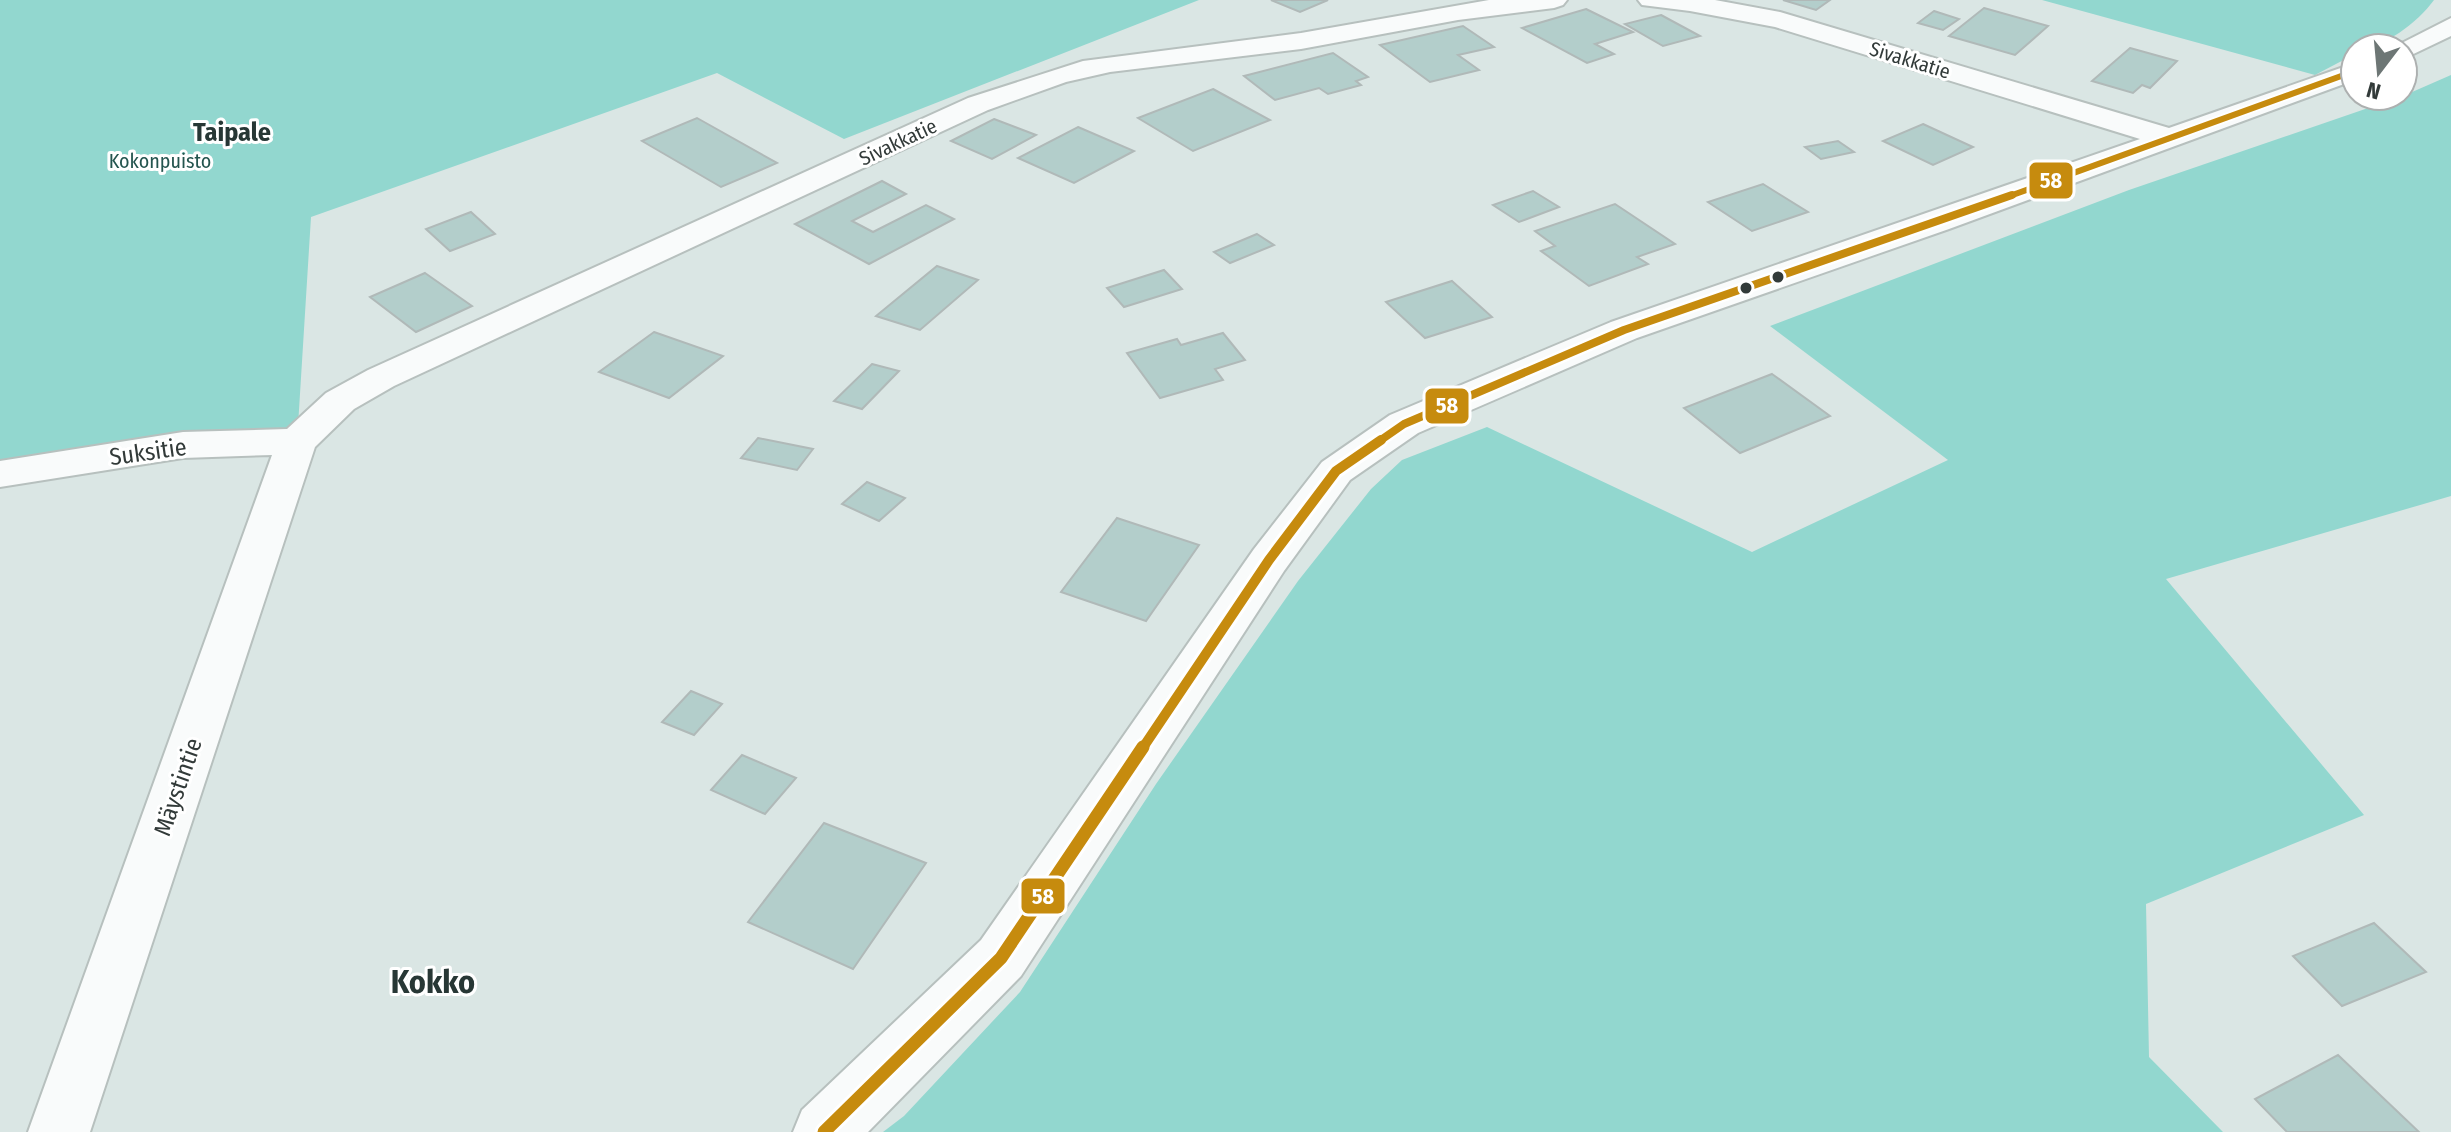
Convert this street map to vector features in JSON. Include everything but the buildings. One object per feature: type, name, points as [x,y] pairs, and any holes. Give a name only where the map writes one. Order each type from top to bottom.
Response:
[{"type":"street","name":"Sivakkatie","points":[[297,442],[340,401],[381,378],[978,104],[1035,83],[1080,70],[1139,59],[1299,41],[1508,3],[1554,0]]},
{"type":"street","name":"Sivakkatie","points":[[1651,0],[1690,3],[1780,20],[2166,137]]},
{"type":"street","points":[[2419,43],[2451,26]]},
{"type":"street","points":[[824,1132],[1001,958],[1269,560],[1336,471],[1404,424],[1624,330],[1937,222],[2339,77]]},
{"type":"street","name":"Suksitie","points":[[0,474],[183,445],[297,442]]},
{"type":"street","name":"Mäystintie","points":[[59,1132],[297,442]]},
{"type":"green space","name":"Kokonpuisto","points":[[0,0],[1199,0],[844,139],[717,73],[311,217],[297,442],[0,474]]},
{"type":"green space","points":[[2042,0],[2434,0],[2400,32],[2339,32],[2339,62],[2315,75]]},
{"type":"green space","points":[[2451,75],[2451,496],[2166,579],[2364,815],[2146,904],[2149,1057],[2223,1132],[883,1132],[904,1116],[1020,992],[1156,784],[1298,581],[1371,489],[1402,460],[1487,427],[1752,552],[1948,460],[1770,326],[2129,190],[2356,112],[2419,112],[2419,89]]},
{"type":"transit line","name":"58","points":[[824,1132],[1001,958],[1269,560],[1336,471],[1404,424],[1624,330],[1937,222],[2339,77]]},
{"type":"district","name":"Taipale","points":[[232,132]]},
{"type":"district","name":"Kokko","points":[[433,982]]}]
